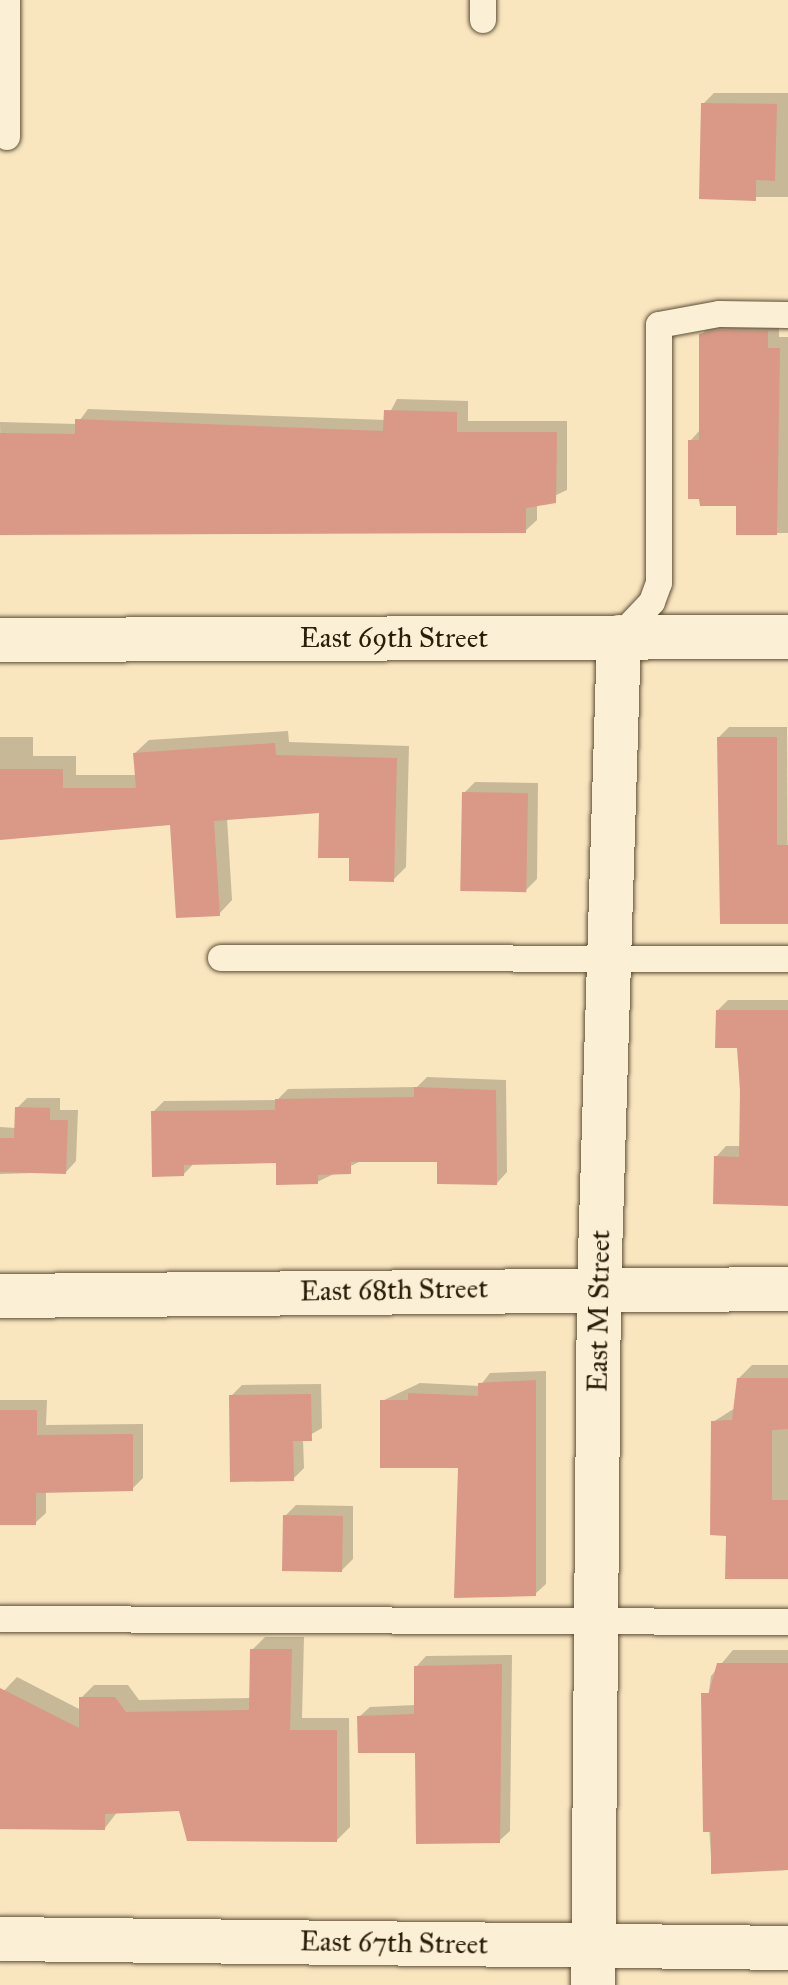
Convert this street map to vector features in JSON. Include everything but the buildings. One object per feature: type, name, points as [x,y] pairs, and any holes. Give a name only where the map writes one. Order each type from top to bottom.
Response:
[{"type":"street","name":"East M Street","points":[[594,1965],[599,1287],[619,637]]},
{"type":"street","name":"East 69th Street","points":[[0,640],[788,637]]},
{"type":"street","name":"East 68th Street","points":[[0,1296],[599,1287],[788,1289]]},
{"type":"street","name":"East 67th Street","points":[[0,1939],[594,1965],[788,1948]]},
{"type":"lane","points":[[7,0],[7,137]]},
{"type":"lane","points":[[619,637],[652,602],[659,583],[659,325],[719,314],[788,315]]},
{"type":"lane","points":[[221,958],[788,959]]},
{"type":"lane","points":[[0,1619],[788,1622]]}]
